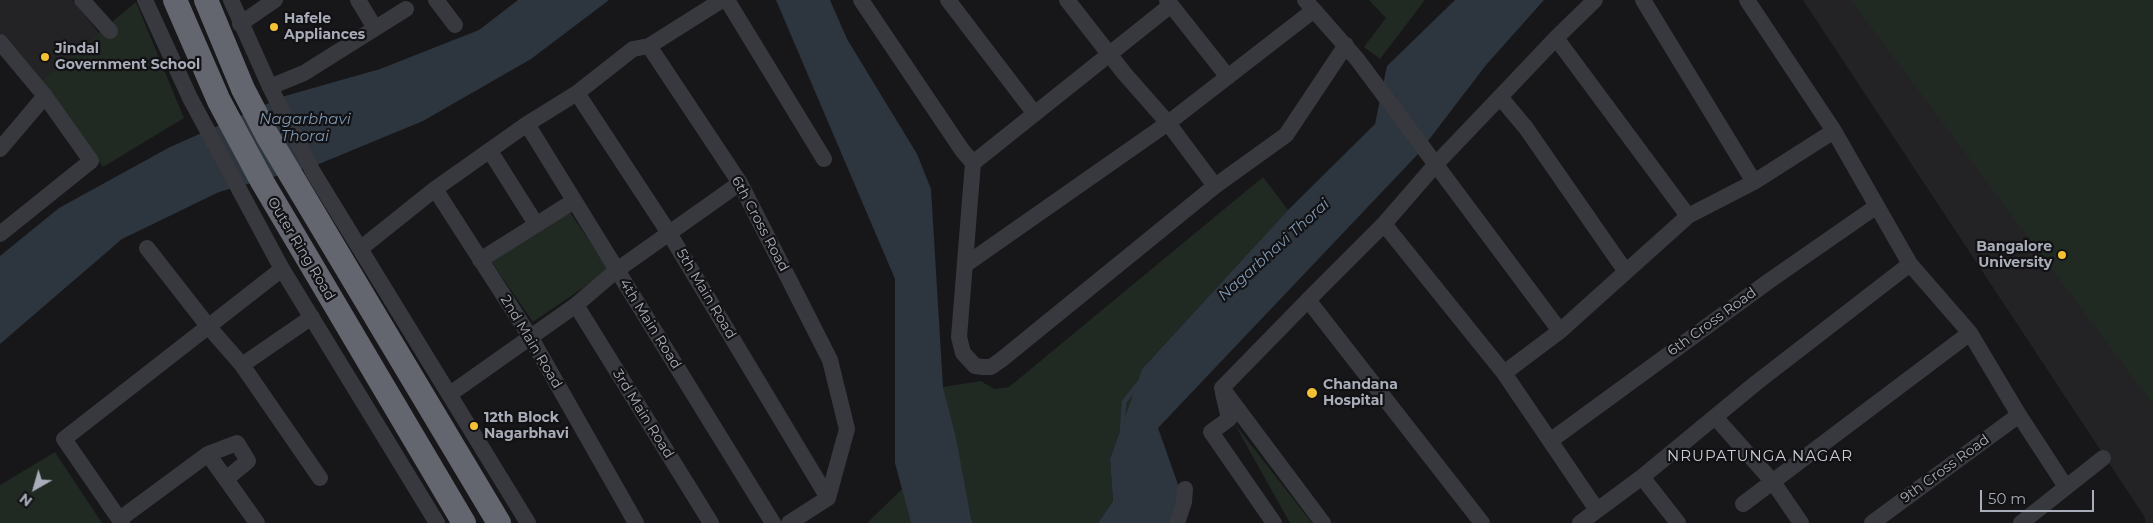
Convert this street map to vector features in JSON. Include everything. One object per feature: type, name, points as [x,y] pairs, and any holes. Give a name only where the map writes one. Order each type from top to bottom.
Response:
[{"type":"highway","name":"Outer Ring Road","points":[[175,0],[219,101],[262,183],[464,523]]},
{"type":"highway","name":"Outer Ring Road","points":[[206,0],[243,89],[303,176],[467,470],[499,523]]},
{"type":"street","points":[[82,0],[110,31]]},
{"type":"street","points":[[146,0],[206,128],[282,268],[437,523]]},
{"type":"street","points":[[231,0],[240,24],[272,92],[303,176],[360,250],[528,523]]},
{"type":"street","points":[[240,24],[275,0]]},
{"type":"street","points":[[358,0],[375,28]]},
{"type":"street","points":[[436,0],[455,25]]},
{"type":"street","points":[[360,250],[436,189],[527,124],[578,93],[633,49],[649,46],[722,0]]},
{"type":"street","points":[[727,0],[824,159]]},
{"type":"street","points":[[861,0],[962,150],[973,163],[959,337],[961,347],[974,366],[991,367],[1215,186],[1286,135],[1346,45]]},
{"type":"street","points":[[948,0],[1035,114]]},
{"type":"street","points":[[1068,0],[1109,54],[1168,123],[1215,186]]},
{"type":"street","points":[[1222,388],[1384,224],[1432,158],[1500,97],[1595,0]]},
{"type":"street","points":[[1644,0],[1754,182]]},
{"type":"street","points":[[1747,0],[1834,130],[1910,264],[1970,333],[2019,415],[2066,487]]},
{"type":"street","points":[[973,163],[1109,54],[1169,2],[1228,77]]},
{"type":"street","points":[[965,265],[1168,123],[1228,77],[1309,5],[1358,59],[1560,331]]},
{"type":"street","points":[[272,92],[406,9]]},
{"type":"street","points":[[1556,38],[1688,216]]},
{"type":"street","name":"6th Cross Road","points":[[649,46],[740,183],[830,360],[847,429],[828,498]]},
{"type":"street","points":[[0,234],[91,162],[45,96],[2,49]]},
{"type":"street","name":"5th Main Road","points":[[578,93],[669,233],[828,498]]},
{"type":"street","points":[[0,149],[45,96]]},
{"type":"street","points":[[1500,97],[1526,128],[1626,272]]},
{"type":"street","name":"4th Main Road","points":[[527,124],[773,523]]},
{"type":"street","points":[[1504,373],[1560,331],[1688,216],[1754,182],[1834,130]]},
{"type":"street","points":[[490,151],[536,224]]},
{"type":"street","points":[[450,394],[576,305],[617,270],[740,183]]},
{"type":"street","name":"2nd Main Road","points":[[436,189],[530,338],[636,523]]},
{"type":"street","points":[[480,260],[574,201]]},
{"type":"street","name":"6th Cross Road","points":[[1550,441],[1768,281],[1877,206]]},
{"type":"street","points":[[1384,224],[1504,373],[1597,510]]},
{"type":"street","points":[[147,248],[208,326],[242,365],[320,478]]},
{"type":"street","points":[[1580,523],[1642,478],[1756,383],[1910,264]]},
{"type":"street","points":[[226,479],[248,461],[238,443],[208,454],[121,521],[64,439],[282,268]]},
{"type":"street","points":[[1308,300],[1482,523]]},
{"type":"street","name":"3rd Main Road","points":[[576,305],[711,523]]},
{"type":"street","points":[[242,365],[312,317]]},
{"type":"street","points":[[1743,504],[1970,333]]},
{"type":"street","points":[[1222,388],[1229,419],[1211,432],[1274,523]]},
{"type":"street","points":[[1222,388],[1323,523]]},
{"type":"street","name":"9th Cross Road","points":[[1872,523],[2019,415]]},
{"type":"street","points":[[1715,417],[1773,482],[1801,523]]},
{"type":"street","points":[[208,454],[257,523]]},
{"type":"street","points":[[2021,523],[2103,458]]},
{"type":"street","points":[[1642,478],[1678,523]]},
{"type":"street","points":[[1177,523],[1184,502],[1185,489]]},
{"type":"street","points":[[789,523],[828,498]]},
{"type":"shaded area","name":"Jindal Government School","points":[[0,0],[72,0],[99,33],[40,82],[0,33]]},
{"type":"shaded area","points":[[1369,0],[1425,0],[1380,59],[1364,47],[1386,18]]},
{"type":"shaded area","name":"Bangalore University","points":[[1803,0],[2153,0],[2153,523],[2146,523],[2144,516]]},
{"type":"shaded area","name":"Bangalore University","points":[[1851,0],[2153,0],[2153,404]]},
{"type":"shaded area","points":[[136,2],[184,118],[103,167],[40,82]]},
{"type":"shaded area","points":[[1263,177],[1288,210],[1142,369],[1110,459],[1113,501],[1098,523],[973,523],[943,387],[981,381],[994,389],[1009,387]]},
{"type":"shaded area","points":[[561,199],[609,270],[533,322],[484,251]]},
{"type":"shaded area","points":[[1234,423],[1312,523],[1290,523]]},
{"type":"shaded area","points":[[55,452],[102,523],[0,523],[0,485]]},
{"type":"shaded area","points":[[902,489],[911,523],[867,523]]},
{"type":"water","name":"Nagarbhavi Thorai","points":[[518,0],[609,0],[531,59],[423,121],[319,164],[219,192],[122,239],[0,344],[0,256],[59,208],[170,147],[285,96],[380,69],[479,30]]},
{"type":"water","points":[[776,0],[830,0],[847,39],[917,154],[931,189],[943,387],[956,438],[973,523],[911,523],[895,463],[895,279]]},
{"type":"water","name":"Nagarbhavi Thorai","points":[[1455,0],[1544,0],[1486,65],[1418,154],[1158,428],[1180,490],[1169,523],[1098,523],[1113,501],[1110,459],[1142,369],[1288,210],[1375,124],[1387,66]]},
{"type":"waterway","name":"Nagarbhavi Thorai","points":[[1122,432],[1124,402],[1139,383]]},
{"type":"place","name":"Hafele Appliances","points":[[274,27]]},
{"type":"place","name":"Jindal Government School","points":[[45,57]]},
{"type":"place","name":"Bangalore University","points":[[2062,255]]},
{"type":"place","name":"Chandana Hospital","points":[[1312,393]]},
{"type":"place","name":"12th Block Nagarbhavi","points":[[474,426]]},
{"type":"district","name":"NRUPATUNGA NAGAR","points":[[1760,457]]}]
